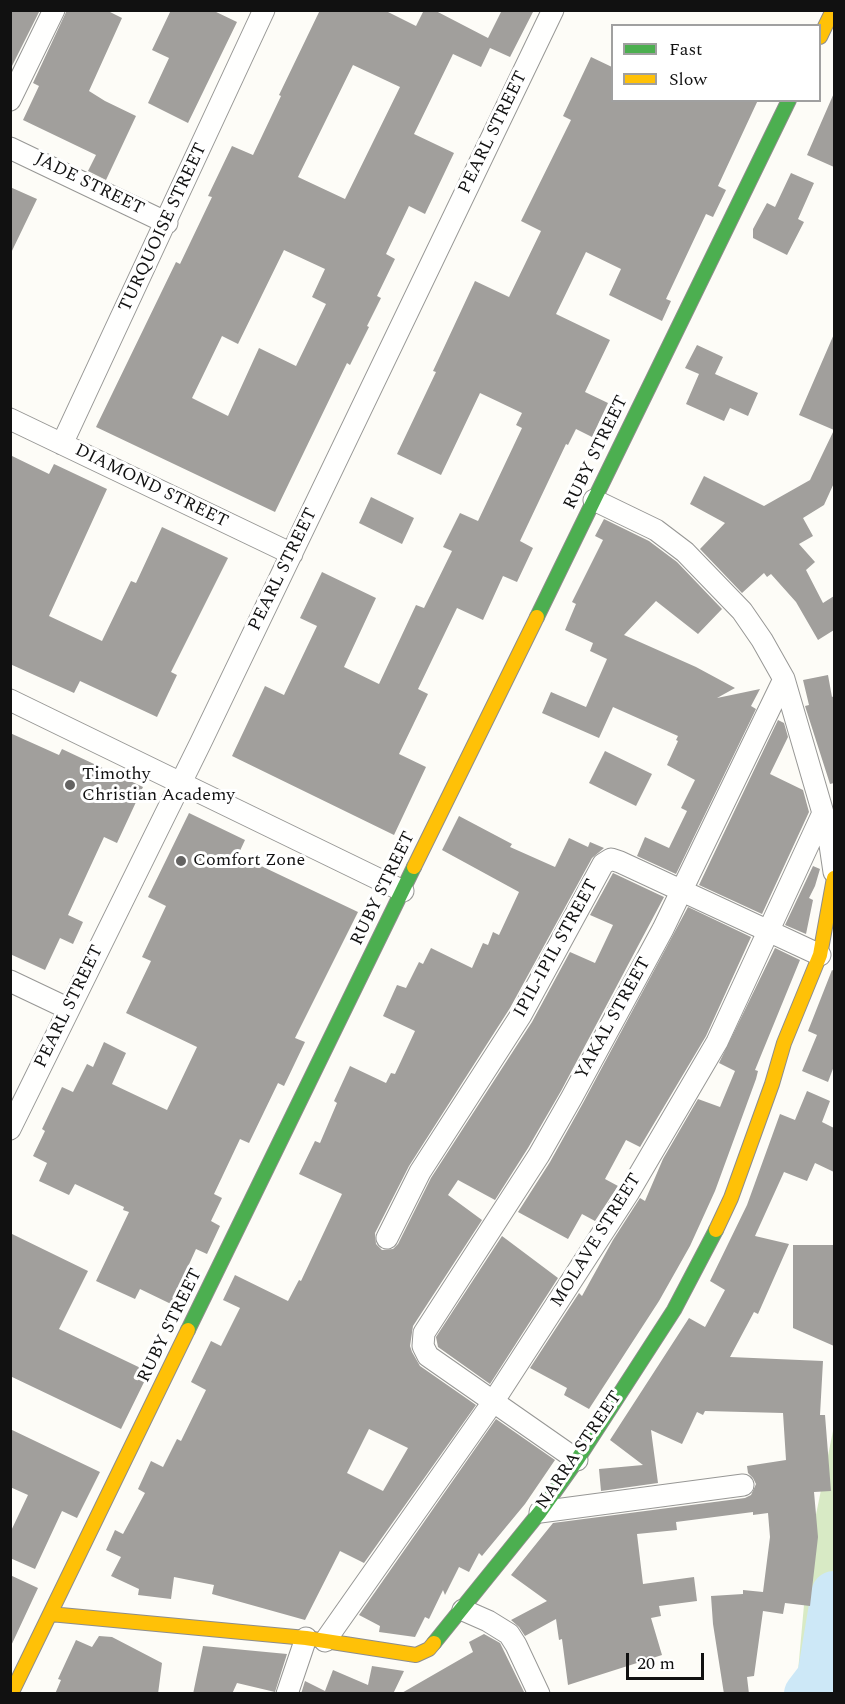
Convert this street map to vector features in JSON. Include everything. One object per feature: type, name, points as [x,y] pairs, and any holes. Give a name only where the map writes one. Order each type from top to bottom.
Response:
[{"type":"street","points":[[10,100],[54,10]]},
{"type":"street","name":"TURQUOISE STREET","points":[[62,444],[167,223],[264,10]]},
{"type":"street","name":"PEARL STREET","points":[[10,1128],[292,554],[553,10]]},
{"type":"street","points":[[821,33],[832,10]]},
{"type":"street","name":"RUBY STREET","points":[[11,1694],[788,102]]},
{"type":"street","name":"JADE STREET","points":[[10,148],[167,223]]},
{"type":"street","name":"DIAMOND STREET","points":[[10,419],[292,554]]},
{"type":"street","points":[[594,500],[656,530],[685,552],[742,611],[775,661],[784,680],[823,813],[834,872]]},
{"type":"street","name":"YAKAL STREET","points":[[493,1402],[428,1356],[423,1346],[424,1333],[539,1155],[572,1097],[682,892],[784,680]]},
{"type":"street","points":[[10,700],[403,891]]},
{"type":"street","name":"MOLAVE STREET","points":[[287,1694],[315,1640],[493,1402],[629,1192],[732,1012],[823,813]]},
{"type":"street","name":"IPIL-IPIL STREET","points":[[387,1238],[420,1172],[521,1015],[603,864],[611,859],[620,862],[820,955]]},
{"type":"street","name":"NARRA STREET","points":[[50,1614],[315,1640],[416,1655],[429,1649],[463,1610],[540,1512],[577,1460],[674,1310],[705,1254],[731,1198],[772,1084],[784,1043],[820,955],[834,878]]},
{"type":"street","points":[[10,981],[69,1009]]},
{"type":"street","points":[[493,1402],[577,1460]]},
{"type":"street","points":[[540,1512],[743,1485]]},
{"type":"street","points":[[463,1610],[488,1621],[509,1634],[539,1694]]},
{"type":"green space","points":[[834,1426],[834,1693],[796,1694],[809,1549]]},
{"type":"building","points":[[10,10],[40,10],[10,70]]},
{"type":"building","points":[[67,10],[106,10],[122,18],[89,91],[136,116],[106,180],[88,171],[96,155],[23,120],[39,86],[33,83]]},
{"type":"building","points":[[171,10],[212,10],[237,22],[188,123],[148,103],[169,58],[152,50]]},
{"type":"building","points":[[320,10],[384,10],[416,26],[424,10],[434,10],[488,38],[502,10],[534,10],[510,57],[490,48],[481,67],[453,54],[414,134],[454,153],[425,214],[409,206],[386,254],[395,259],[377,296],[381,298],[367,326],[369,327],[350,365],[347,363],[275,512],[96,427],[176,262],[180,264],[212,197],[208,196],[232,146],[253,155],[281,96],[279,95]],"holes":[[[353,65],[400,87],[345,199],[298,177]],[[284,250],[325,269],[312,297],[326,304],[296,366],[259,348],[228,416],[192,398],[222,336],[238,344]]]},
{"type":"building","points":[[591,57],[611,67],[611,102],[757,102],[718,186],[726,190],[713,217],[706,214],[666,299],[671,301],[662,321],[609,295],[621,269],[586,252],[556,314],[610,340],[585,392],[608,403],[592,437],[576,429],[568,445],[566,444],[520,541],[533,548],[517,582],[503,576],[483,620],[457,608],[418,689],[428,694],[399,754],[426,767],[394,835],[232,756],[265,686],[284,695],[317,626],[300,618],[322,572],[376,598],[344,667],[379,684],[416,605],[424,608],[452,551],[443,547],[460,513],[478,521],[522,428],[516,425],[522,413],[480,393],[441,475],[397,454],[436,372],[433,371],[475,281],[509,297],[541,231],[521,221],[571,120],[563,116]]},
{"type":"building","points":[[834,93],[834,167],[807,155]]},
{"type":"building","points":[[791,173],[814,183],[798,219],[804,222],[787,255],[753,238],[753,229],[767,203],[775,207]]},
{"type":"building","points":[[10,187],[37,199],[10,255]]},
{"type":"building","points":[[834,334],[834,430],[799,415]]},
{"type":"building","points":[[697,345],[723,357],[715,374],[758,393],[748,416],[730,408],[724,421],[686,404],[699,374],[685,368]]},
{"type":"building","points":[[834,430],[834,483],[824,505],[803,518],[813,536],[799,544],[815,562],[806,570],[823,603],[834,596],[834,630],[818,640],[796,602],[771,574],[767,577],[764,573],[742,593],[700,549],[725,523],[690,504],[704,476],[764,506],[810,480]]},
{"type":"building","points":[[10,455],[49,474],[54,464],[107,489],[49,616],[102,641],[131,581],[136,583],[162,527],[228,558],[171,672],[177,675],[157,717],[80,681],[74,693],[10,664]]},
{"type":"building","points":[[371,497],[414,518],[402,544],[359,523]]},
{"type":"building","points":[[604,519],[649,541],[677,562],[722,609],[698,634],[656,601],[624,635],[696,667],[735,688],[717,698],[760,689],[751,706],[756,709],[676,874],[637,856],[645,837],[669,848],[687,811],[681,808],[695,780],[667,765],[678,736],[613,707],[599,738],[542,713],[551,692],[586,707],[607,659],[590,651],[593,643],[565,630],[576,604],[572,602],[603,540],[595,536]]},
{"type":"building","points":[[828,675],[832,697],[834,696],[834,783],[830,784],[805,706],[809,705],[803,680]]},
{"type":"building","points":[[778,720],[784,723],[788,737],[770,774],[803,790],[809,812],[762,914],[699,885]]},
{"type":"building","points":[[10,733],[59,755],[62,749],[143,787],[117,843],[104,837],[68,915],[83,922],[73,944],[60,938],[45,970],[10,954]]},
{"type":"building","points":[[605,751],[652,774],[636,806],[589,783]]},
{"type":"building","points":[[189,813],[245,840],[238,855],[358,912],[295,1038],[305,1042],[284,1086],[278,1083],[249,1143],[240,1139],[214,1194],[222,1198],[211,1221],[220,1226],[207,1254],[196,1249],[171,1304],[140,1289],[135,1299],[96,1281],[129,1212],[123,1210],[124,1207],[75,1184],[69,1195],[39,1181],[47,1163],[33,1156],[45,1131],[42,1129],[62,1087],[73,1092],[87,1064],[93,1067],[104,1042],[126,1053],[112,1084],[167,1110],[197,1047],[126,1013],[151,961],[142,957],[166,906],[148,897]]},
{"type":"building","points":[[459,816],[512,844],[510,847],[555,867],[569,838],[588,847],[590,842],[604,848],[592,858],[510,1008],[409,1166],[375,1233],[376,1244],[382,1250],[393,1249],[398,1244],[431,1178],[532,1022],[570,952],[595,963],[613,925],[590,915],[613,873],[664,897],[561,1091],[495,1200],[458,1180],[448,1195],[482,1220],[413,1326],[410,1346],[420,1366],[476,1405],[364,1563],[340,1551],[305,1620],[212,1594],[214,1585],[174,1577],[171,1599],[138,1595],[139,1589],[111,1576],[121,1557],[106,1550],[115,1530],[123,1534],[145,1493],[138,1489],[151,1461],[163,1467],[177,1439],[181,1441],[206,1390],[191,1382],[211,1341],[221,1346],[240,1308],[223,1300],[235,1275],[288,1301],[299,1280],[301,1281],[342,1194],[299,1174],[315,1141],[320,1143],[337,1103],[334,1101],[350,1066],[386,1083],[391,1073],[395,1074],[415,1031],[383,1016],[397,985],[406,988],[419,962],[423,964],[431,948],[472,968],[483,943],[488,945],[493,932],[499,935],[519,892],[442,850]],"holes":[[[369,1429],[408,1448],[383,1491],[347,1473]]]},
{"type":"building","points":[[813,866],[820,869],[809,898],[813,900],[806,934],[785,925]]},
{"type":"building","points":[[688,907],[751,937],[706,1036],[640,1147],[626,1140],[605,1179],[618,1186],[595,1221],[582,1214],[568,1239],[518,1212],[550,1162],[583,1103]]},
{"type":"building","points":[[775,948],[800,960],[755,1070],[758,1071],[756,1079],[715,1191],[690,1246],[659,1301],[589,1409],[564,1395],[567,1388],[530,1368],[579,1293],[582,1296],[613,1240],[640,1198],[645,1201],[663,1159],[698,1099],[720,1107],[735,1071],[719,1063]]},
{"type":"building","points":[[832,970],[834,971],[834,1066],[828,1082],[802,1071],[817,1035],[808,1031]]},
{"type":"building","points":[[807,1091],[830,1101],[822,1122],[834,1128],[834,1172],[815,1163],[807,1181],[784,1172],[755,1236],[789,1244],[758,1314],[754,1312],[730,1357],[823,1361],[820,1415],[825,1415],[831,1491],[814,1492],[818,1537],[810,1606],[785,1603],[783,1614],[763,1611],[754,1676],[747,1677],[749,1694],[724,1694],[711,1596],[743,1594],[743,1590],[763,1592],[770,1537],[768,1513],[753,1515],[753,1512],[676,1522],[677,1530],[637,1534],[643,1584],[694,1577],[697,1601],[659,1606],[661,1616],[651,1618],[662,1655],[568,1685],[562,1639],[559,1640],[556,1619],[525,1636],[511,1620],[547,1601],[511,1575],[553,1523],[745,1498],[751,1495],[756,1484],[748,1473],[747,1466],[786,1460],[783,1413],[705,1411],[703,1415],[697,1412],[682,1444],[651,1430],[658,1483],[601,1491],[599,1469],[643,1465],[610,1440],[689,1318],[705,1327],[725,1290],[710,1281],[747,1205],[780,1114],[795,1120]]},
{"type":"building","points":[[10,1233],[88,1271],[59,1329],[149,1372],[121,1429],[10,1376]]},
{"type":"building","points":[[502,1236],[558,1278],[490,1384],[438,1347],[436,1337]]},
{"type":"building","points":[[793,1245],[834,1245],[834,1346],[793,1328]]},
{"type":"building","points":[[496,1419],[555,1460],[525,1504],[482,1556],[479,1553],[469,1572],[459,1567],[445,1595],[443,1590],[429,1619],[425,1617],[415,1637],[379,1632],[380,1626],[359,1615]]},
{"type":"building","points":[[10,1429],[100,1472],[77,1518],[62,1511],[35,1569],[10,1558],[10,1533],[28,1495],[10,1487]]},
{"type":"building","points":[[10,1575],[38,1588],[10,1648]]},
{"type":"building","points":[[484,1634],[500,1643],[525,1694],[400,1694],[473,1652],[469,1642]]},
{"type":"building","points":[[99,1636],[112,1637],[162,1663],[158,1694],[55,1694],[61,1680],[58,1679],[76,1640],[92,1647]]},
{"type":"building","points":[[203,1646],[287,1654],[275,1692],[237,1683],[232,1694],[193,1694]]},
{"type":"building","points":[[372,1666],[404,1671],[393,1694],[301,1694],[305,1681],[325,1691],[333,1670],[368,1685]]},
{"type":"waterway","points":[[807,1694],[820,1677],[834,1594]]},
{"type":"traffic: fast","points":[[537,617],[788,102]]},
{"type":"traffic: fast","points":[[188,1330],[414,867]]},
{"type":"traffic: fast","points":[[434,1643],[540,1512],[577,1460],[674,1310],[716,1230]]},
{"type":"traffic: slow","points":[[821,35],[833,10]]},
{"type":"traffic: slow","points":[[414,867],[537,617]]},
{"type":"traffic: slow","points":[[716,1230],[731,1198],[772,1084],[784,1043],[820,955],[834,878]]},
{"type":"traffic: slow","points":[[11,1694],[188,1330]]},
{"type":"traffic: slow","points":[[50,1614],[306,1638],[416,1655],[429,1649],[434,1643]]},
{"type":"place","name":"Timothy Christian Academy","points":[[70,785]]},
{"type":"place","name":"Comfort Zone","points":[[181,861]]}]
